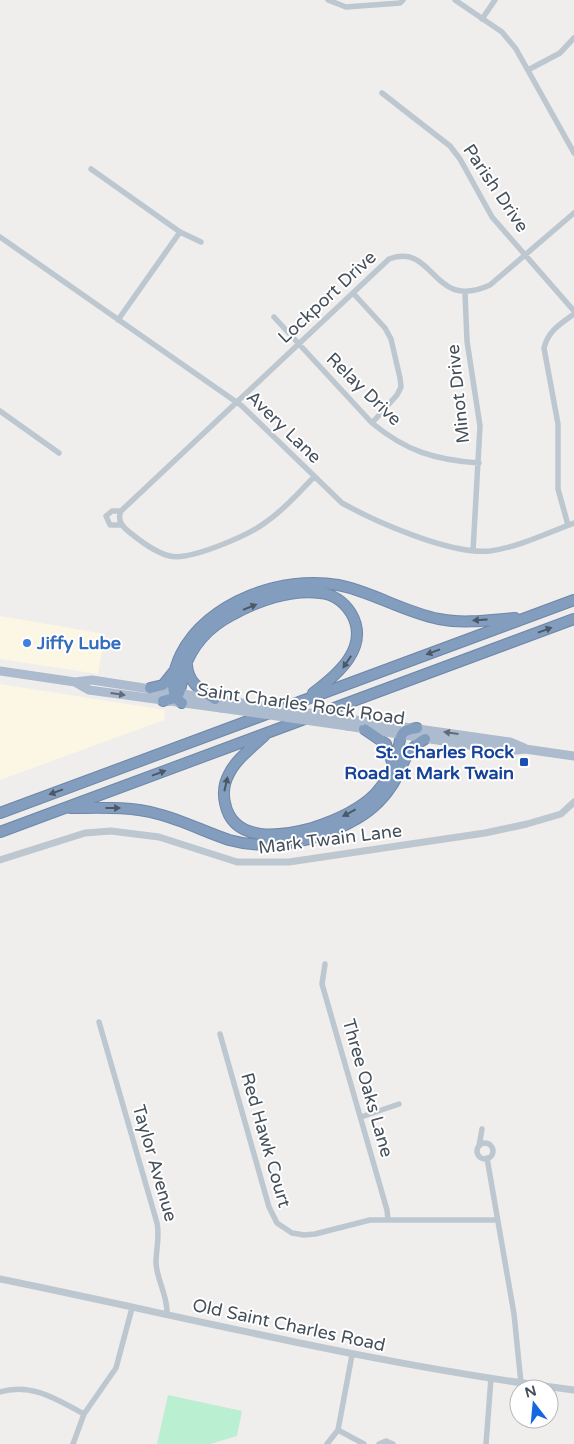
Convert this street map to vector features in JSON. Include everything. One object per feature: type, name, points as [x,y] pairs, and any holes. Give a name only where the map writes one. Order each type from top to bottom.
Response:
[{"type":"highway","points":[[150,688],[167,682],[176,669],[185,646],[208,619],[248,598],[294,585],[325,584],[340,586],[408,611],[442,620],[475,621],[528,617]]},
{"type":"highway","points":[[177,696],[187,662],[196,645],[208,630],[232,615],[282,596],[310,593],[328,594],[342,603],[353,617],[356,626],[356,644],[342,668],[303,700]]},
{"type":"highway","points":[[0,813],[574,600]]},
{"type":"highway","points":[[0,832],[574,619]]},
{"type":"highway","points":[[187,662],[192,682],[215,699]]},
{"type":"highway","points":[[176,669],[177,696]]},
{"type":"highway","points":[[163,701],[177,696]]},
{"type":"highway","points":[[363,725],[386,744],[393,766]]},
{"type":"highway","points":[[403,732],[417,728]]},
{"type":"highway","points":[[268,733],[235,764],[225,784],[224,796],[226,809],[232,820],[248,832],[267,835],[293,832],[344,815],[374,795],[382,786],[393,766],[403,732]]},
{"type":"highway","points":[[403,732],[404,759]]},
{"type":"highway","points":[[64,808],[138,810],[165,816],[244,843],[278,844],[323,834],[364,814],[391,787],[404,759],[412,748],[425,739]]},
{"type":"main road","name":"Saint Charles Rock Road","points":[[0,671],[75,682],[92,680],[150,688],[221,708],[347,726],[363,725]]},
{"type":"main road","name":"Saint Charles Rock Road","points":[[75,682],[89,690],[163,701]]},
{"type":"main road","name":"Saint Charles Rock Road","points":[[177,696],[235,702],[403,732],[425,739],[508,751],[524,749],[574,756]]},
{"type":"main road","name":"Saint Charles Rock Road","points":[[417,728],[510,742],[524,749]]},
{"type":"street","points":[[328,0],[346,7],[400,3],[403,0]]},
{"type":"street","points":[[455,0],[502,32],[516,49],[574,153]]},
{"type":"street","points":[[482,19],[495,0]]},
{"type":"street","points":[[528,70],[560,54],[574,38]]},
{"type":"street","name":"Parish Drive","points":[[382,93],[450,146],[492,217],[574,312]]},
{"type":"street","points":[[91,169],[180,232],[201,242]]},
{"type":"street","points":[[465,293],[490,285],[574,214]]},
{"type":"street","points":[[118,320],[180,232]]},
{"type":"street","name":"Avery Lane","points":[[0,237],[236,402],[264,426],[342,503],[362,514],[425,538],[473,551],[512,546],[571,524]]},
{"type":"street","name":"Lockport Drive","points":[[122,525],[110,525],[106,516],[112,510],[121,511],[297,343],[353,294],[389,259],[400,256],[419,260],[451,288],[465,293]]},
{"type":"street","name":"Minot Drive","points":[[465,293],[467,341],[480,426],[473,551]]},
{"type":"street","points":[[353,294],[385,328],[391,340],[400,378],[401,387],[397,395],[372,423]]},
{"type":"street","points":[[571,524],[558,489],[558,424],[544,348],[546,339],[553,329],[574,312]]},
{"type":"street","name":"Relay Drive","points":[[274,317],[372,423],[389,437],[414,450],[445,460],[479,463]]},
{"type":"street","points":[[0,411],[59,453]]},
{"type":"street","points":[[121,511],[119,519],[122,525],[158,552],[170,556],[183,557],[252,530],[266,522],[314,477]]},
{"type":"street","name":"Mark Twain Lane","points":[[0,860],[85,833],[111,831],[159,837],[237,862],[289,862],[485,833],[561,814],[574,802]]},
{"type":"street","name":"Three Oaks Lane","points":[[325,964],[322,984],[361,1117],[388,1220]]},
{"type":"street","name":"Taylor Avenue","points":[[99,1022],[157,1223],[159,1239],[156,1262],[167,1305],[166,1314]]},
{"type":"street","name":"Red Hawk Court","points":[[220,1034],[273,1219],[292,1233],[304,1235],[370,1220],[388,1220]]},
{"type":"street","points":[[361,1117],[399,1104]]},
{"type":"street","points":[[482,1129],[487,1143],[493,1149],[492,1155],[487,1158],[479,1155],[482,1129]]},
{"type":"street","points":[[479,1146],[487,1143]]},
{"type":"street","points":[[487,1158],[514,1314],[521,1379]]},
{"type":"street","points":[[388,1220],[497,1220]]},
{"type":"street","name":"Old Saint Charles Road","points":[[0,1279],[352,1355],[509,1381]]},
{"type":"street","points":[[73,1444],[84,1414],[116,1368],[132,1308]]},
{"type":"street","points":[[327,1444],[338,1430],[352,1355]]},
{"type":"street","points":[[486,1444],[491,1378]]},
{"type":"street","name":"Old Saint Charles Road","points":[[559,1388],[574,1390]]},
{"type":"street","points":[[0,1392],[20,1389],[38,1391],[84,1414]]},
{"type":"street","points":[[338,1430],[364,1444]]},
{"type":"street","points":[[378,1444],[386,1441],[393,1444]]},
{"type":"shaded area","points":[[0,616],[105,634],[98,674],[0,659]]},
{"type":"shaded area","points":[[0,684],[165,710],[164,720],[0,780]]},
{"type":"green space","points":[[168,1395],[242,1411],[237,1436],[210,1444],[157,1444]]},
{"type":"place","name":"Jiffy Lube","points":[[27,643]]},
{"type":"place","name":"St. Charles Rock Road at Mark Twain","points":[[524,762]]}]
